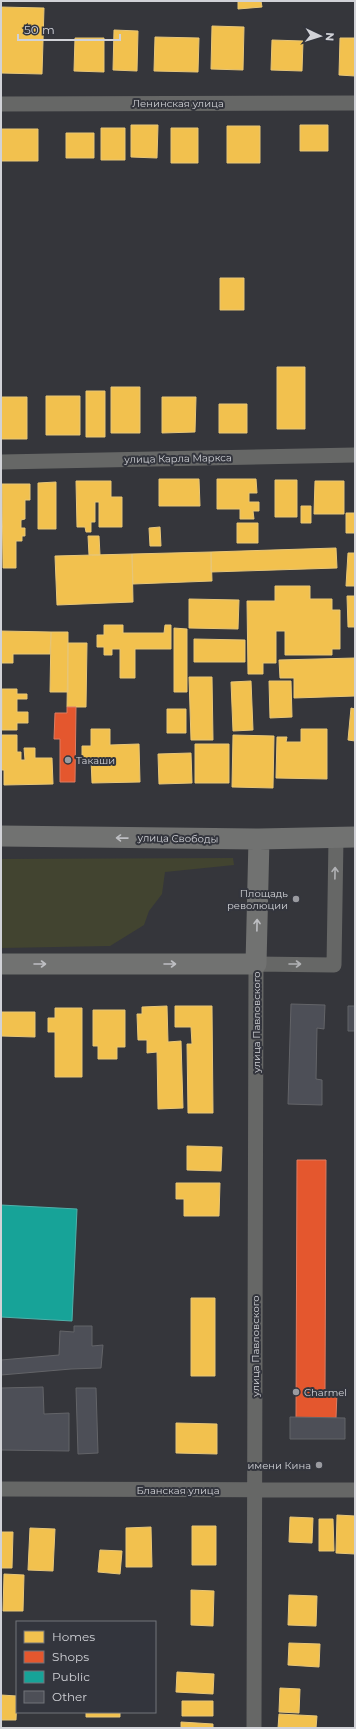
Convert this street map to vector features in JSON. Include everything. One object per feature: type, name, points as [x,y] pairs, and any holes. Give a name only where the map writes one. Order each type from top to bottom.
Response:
[{"type":"main road","name":"улица Свободы","points":[[1,836],[259,839],[345,838]]},
{"type":"main road","points":[[1,964],[256,964],[259,839]]},
{"type":"street","name":"Ленинская улица","points":[[1,104],[355,103]]},
{"type":"street","name":"улица Карла Маркса","points":[[1,462],[355,455]]},
{"type":"street","points":[[256,964],[334,965],[345,838]]},
{"type":"street","name":"улица Павловского","points":[[254,1728],[256,964]]},
{"type":"street","name":"Бланская улица","points":[[1,1489],[254,1491],[355,1490]]},
{"type":"green space","points":[[233,858],[234,865],[165,872],[162,894],[149,911],[144,925],[110,946],[1,948],[1,859]]},
{"type":"building: Homes","points":[[238,1],[261,1],[262,7],[238,9]]},
{"type":"building: Homes","points":[[1,7],[44,8],[42,74],[1,73]]},
{"type":"building: Homes","points":[[212,26],[244,27],[243,70],[211,69]]},
{"type":"building: Homes","points":[[114,30],[138,31],[137,71],[113,70]]},
{"type":"building: Homes","points":[[155,37],[199,38],[198,72],[154,71]]},
{"type":"building: Homes","points":[[75,38],[104,38],[104,72],[74,71]]},
{"type":"building: Homes","points":[[340,38],[355,38],[355,76],[339,75]]},
{"type":"building: Homes","points":[[272,40],[303,41],[302,71],[271,70]]},
{"type":"building: Homes","points":[[131,125],[158,125],[157,158],[131,157]]},
{"type":"building: Homes","points":[[300,125],[328,125],[328,151],[300,151]]},
{"type":"building: Homes","points":[[227,126],[260,126],[260,163],[227,163]]},
{"type":"building: Homes","points":[[101,128],[125,128],[125,160],[101,160]]},
{"type":"building: Homes","points":[[171,128],[198,128],[198,163],[171,163]]},
{"type":"building: Homes","points":[[1,129],[38,129],[38,161],[1,161]]},
{"type":"building: Homes","points":[[66,133],[94,133],[94,158],[66,158]]},
{"type":"building: Homes","points":[[220,278],[244,278],[244,310],[220,310]]},
{"type":"building: Homes","points":[[277,367],[305,367],[305,429],[277,429]]},
{"type":"building: Homes","points":[[111,387],[140,387],[140,433],[111,433]]},
{"type":"building: Homes","points":[[86,391],[105,391],[105,437],[86,437]]},
{"type":"building: Homes","points":[[46,396],[80,396],[80,435],[46,435]]},
{"type":"building: Homes","points":[[1,397],[27,397],[27,439],[1,439]]},
{"type":"building: Homes","points":[[162,397],[196,397],[195,432],[162,433]]},
{"type":"building: Homes","points":[[219,404],[247,404],[247,433],[219,433]]},
{"type":"building: Homes","points":[[159,479],[199,479],[200,506],[159,506]]},
{"type":"building: Homes","points":[[217,479],[256,479],[257,493],[249,493],[249,502],[259,502],[259,511],[253,511],[254,519],[240,519],[240,509],[217,509]]},
{"type":"building: Homes","points":[[275,480],[297,480],[297,517],[275,517]]},
{"type":"building: Homes","points":[[76,481],[111,481],[111,497],[122,497],[122,527],[99,527],[99,502],[95,502],[95,522],[91,522],[91,532],[86,532],[85,527],[77,527]]},
{"type":"building: Homes","points":[[315,481],[344,481],[344,514],[314,514]]},
{"type":"building: Homes","points":[[56,482],[56,529],[38,529],[38,483]]},
{"type":"building: Homes","points":[[2,484],[30,484],[30,500],[25,500],[25,519],[21,520],[21,528],[25,528],[25,536],[22,536],[22,541],[16,541],[16,568],[3,568]]},
{"type":"building: Homes","points":[[301,506],[311,506],[311,523],[301,523]]},
{"type":"building: Homes","points":[[346,513],[355,513],[355,533],[346,533]]},
{"type":"building: Homes","points":[[237,523],[258,523],[258,543],[237,543]]},
{"type":"building: Homes","points":[[160,527],[161,546],[150,546],[149,528]]},
{"type":"building: Homes","points":[[88,536],[99,536],[100,555],[89,555]]},
{"type":"building: Homes","points":[[336,548],[337,568],[211,572],[211,552]]},
{"type":"building: Homes","points":[[211,552],[212,581],[133,584],[132,554]]},
{"type":"building: Homes","points":[[348,553],[355,553],[355,586],[346,586]]},
{"type":"building: Homes","points":[[132,554],[133,602],[57,605],[55,556]]},
{"type":"building: Homes","points":[[275,586],[310,586],[310,599],[332,599],[332,610],[340,610],[340,649],[332,649],[332,655],[285,655],[285,631],[276,631],[276,663],[263,663],[263,674],[248,674],[247,601],[275,601]]},
{"type":"building: Homes","points":[[347,596],[355,596],[355,627],[348,627]]},
{"type":"building: Homes","points":[[189,599],[239,600],[238,629],[189,628]]},
{"type":"building: Homes","points":[[104,625],[123,625],[123,633],[164,633],[165,625],[171,625],[171,649],[135,649],[135,678],[120,678],[120,649],[112,649],[112,655],[104,655],[104,647],[97,647],[97,635],[104,635]]},
{"type":"building: Homes","points":[[174,628],[187,629],[187,692],[174,692]]},
{"type":"building: Homes","points":[[1,631],[51,632],[50,654],[13,654],[13,663],[1,663]]},
{"type":"building: Homes","points":[[51,632],[68,632],[68,692],[50,692]]},
{"type":"building: Homes","points":[[194,639],[245,640],[245,662],[194,662]]},
{"type":"building: Homes","points":[[68,643],[87,643],[86,707],[67,707]]},
{"type":"building: Homes","points":[[355,658],[355,696],[294,698],[294,678],[280,678],[279,660]]},
{"type":"building: Homes","points":[[189,677],[212,677],[213,740],[191,740]]},
{"type":"building: Homes","points":[[251,681],[253,730],[233,731],[231,682]]},
{"type":"building: Homes","points":[[269,681],[291,681],[292,717],[270,718]]},
{"type":"building: Homes","points":[[2,689],[17,689],[17,694],[27,694],[27,699],[17,699],[17,712],[28,712],[28,723],[17,723],[17,730],[2,730]]},
{"type":"building: Homes","points":[[351,708],[355,709],[355,741],[348,740]]},
{"type":"building: Homes","points":[[167,709],[186,709],[186,733],[167,733]]},
{"type":"building: Homes","points":[[91,729],[110,729],[110,745],[139,744],[140,782],[92,783],[91,759],[82,760],[82,746],[91,746]]},
{"type":"building: Homes","points":[[301,729],[327,729],[327,779],[276,778],[277,737],[287,737],[286,742],[301,742]]},
{"type":"building: Homes","points":[[1,735],[17,735],[17,752],[21,752],[21,760],[25,760],[24,748],[35,748],[35,758],[52,758],[53,784],[4,785],[4,770],[1,770]]},
{"type":"building: Homes","points":[[233,735],[274,736],[273,788],[232,787]]},
{"type":"building: Homes","points":[[195,744],[229,744],[229,783],[195,783]]},
{"type":"building: Homes","points":[[191,753],[192,783],[159,784],[158,754]]},
{"type":"building: Homes","points":[[167,1006],[168,1042],[181,1041],[183,1108],[158,1109],[157,1052],[147,1053],[147,1040],[138,1040],[137,1014],[142,1014],[142,1007]]},
{"type":"building: Homes","points":[[175,1006],[212,1006],[213,1113],[188,1113],[187,1044],[192,1044],[191,1027],[175,1027]]},
{"type":"building: Homes","points":[[55,1008],[82,1008],[82,1077],[55,1077],[55,1032],[48,1032],[48,1018],[55,1018]]},
{"type":"building: Homes","points":[[93,1010],[125,1010],[125,1047],[117,1047],[117,1059],[98,1059],[98,1046],[93,1046]]},
{"type":"building: Homes","points":[[1,1012],[35,1012],[35,1037],[1,1036]]},
{"type":"building: Homes","points":[[187,1146],[222,1147],[221,1171],[187,1170]]},
{"type":"building: Homes","points":[[176,1183],[220,1183],[219,1216],[184,1216],[184,1199],[176,1199]]},
{"type":"building: Homes","points":[[191,1298],[215,1298],[215,1376],[191,1376]]},
{"type":"building: Homes","points":[[176,1423],[217,1424],[217,1454],[176,1453]]},
{"type":"building: Homes","points":[[337,1515],[355,1516],[355,1554],[336,1553]]},
{"type":"building: Homes","points":[[290,1517],[313,1518],[312,1543],[289,1542]]},
{"type":"building: Homes","points":[[319,1519],[333,1519],[334,1551],[319,1551]]},
{"type":"building: Homes","points":[[192,1526],[216,1526],[216,1565],[192,1565]]},
{"type":"building: Homes","points":[[151,1527],[152,1567],[126,1567],[126,1528]]},
{"type":"building: Homes","points":[[30,1528],[55,1529],[53,1571],[28,1570]]},
{"type":"building: Homes","points":[[1,1532],[13,1532],[12,1568],[1,1568]]},
{"type":"building: Homes","points":[[100,1550],[122,1551],[120,1574],[98,1572]]},
{"type":"building: Homes","points":[[4,1574],[24,1575],[23,1611],[3,1611]]},
{"type":"building: Homes","points":[[191,1590],[214,1591],[213,1626],[191,1625]]},
{"type":"building: Homes","points":[[289,1595],[317,1596],[316,1626],[288,1625]]},
{"type":"building: Homes","points":[[289,1643],[320,1644],[319,1667],[288,1665]]},
{"type":"building: Homes","points":[[177,1672],[214,1674],[213,1694],[176,1692]]},
{"type":"building: Homes","points":[[280,1688],[300,1689],[299,1713],[279,1712]]},
{"type":"building: Homes","points":[[1,1695],[16,1696],[16,1720],[1,1720]]},
{"type":"building: Homes","points":[[182,1701],[213,1701],[213,1716],[182,1716]]},
{"type":"building: Homes","points":[[86,1713],[120,1713],[120,1717],[86,1717]]},
{"type":"building: Homes","points":[[279,1714],[317,1716],[316,1728],[278,1728]]},
{"type":"building: Homes","points":[[181,1722],[213,1724],[213,1728],[181,1728]]},
{"type":"building: Shops","name":"Такаши","points":[[67,707],[76,707],[75,782],[60,782],[60,739],[54,739],[55,713],[67,713]]},
{"type":"building: Shops","points":[[297,1160],[326,1160],[325,1392],[337,1392],[336,1418],[296,1418]]},
{"type":"building: Public","points":[[1,1205],[77,1209],[72,1321],[1,1317]]},
{"type":"building: Other","points":[[291,1004],[325,1005],[324,1029],[317,1028],[316,1079],[322,1080],[322,1105],[288,1104]]},
{"type":"building: Other","points":[[348,1006],[355,1006],[355,1031],[348,1031]]},
{"type":"building: Other","points":[[74,1326],[92,1326],[92,1346],[103,1345],[101,1368],[1,1375],[1,1360],[59,1355],[60,1331],[74,1332]]},
{"type":"building: Other","points":[[43,1387],[44,1414],[69,1413],[69,1451],[1,1450],[1,1388]]},
{"type":"building: Other","points":[[76,1388],[96,1388],[98,1453],[78,1454]]},
{"type":"building: Other","points":[[290,1417],[345,1418],[345,1439],[290,1439]]},
{"type":"place","name":"Такаши","points":[[68,760]]},
{"type":"place","name":"Площадь революции","points":[[296,899]]},
{"type":"place","name":"Charmel","points":[[296,1392]]},
{"type":"place","name":"имени Кина","points":[[319,1465]]}]
